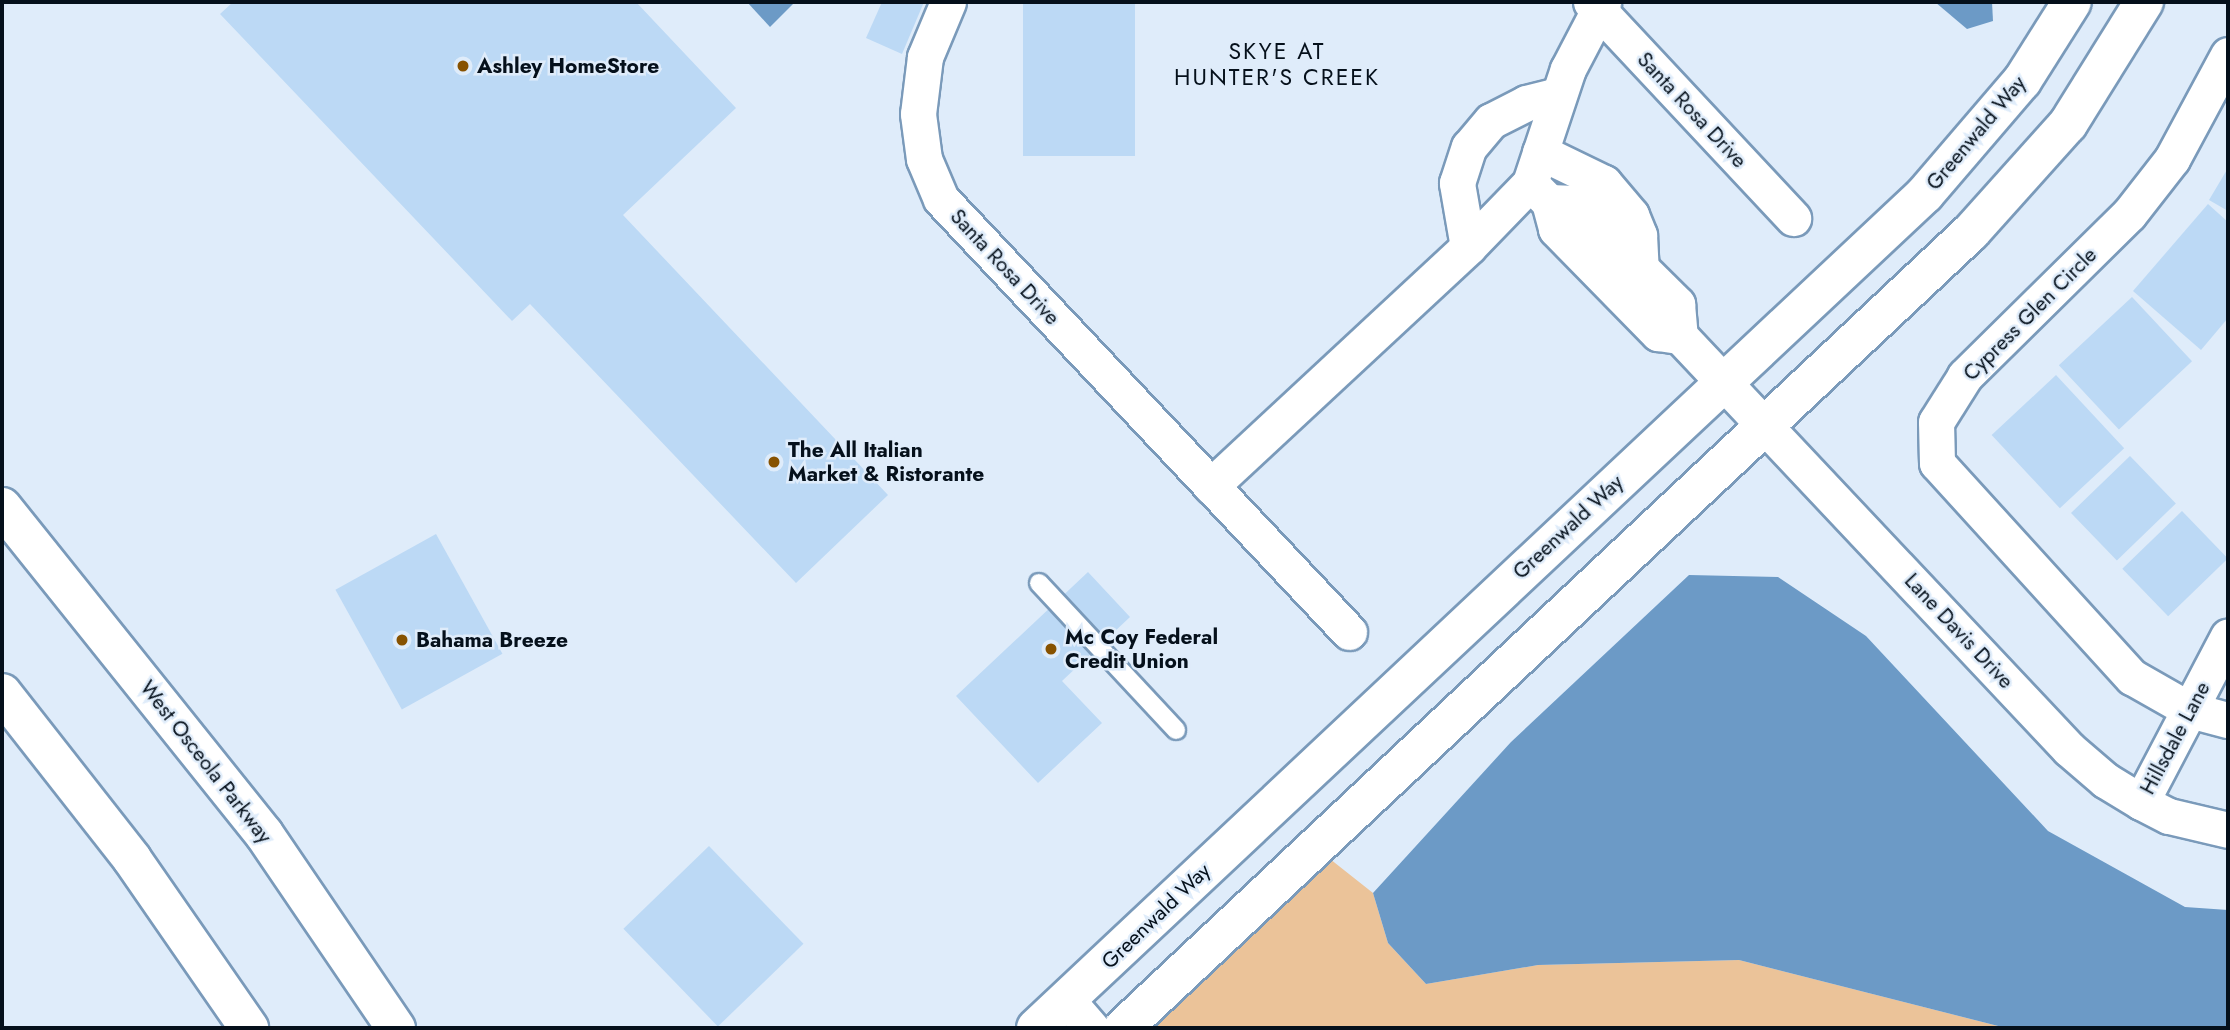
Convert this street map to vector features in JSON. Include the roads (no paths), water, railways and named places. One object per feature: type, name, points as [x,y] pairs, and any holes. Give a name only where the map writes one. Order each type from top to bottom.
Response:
[{"type":"street","name":"Santa Rosa Drive","points":[[948,2],[925,57],[918,114],[925,159],[941,199],[1349,632]]},
{"type":"street","name":"Greenwald Way","points":[[1036,1028],[1079,1014],[1724,381],[1925,194],[1978,136],[2022,81],[2072,2]]},
{"type":"street","points":[[1123,1028],[1767,427],[2023,178],[2068,124],[2144,2]]},
{"type":"street","name":"Santa Rosa Drive","points":[[1597,4],[1793,218]]},
{"type":"street","points":[[1540,179],[1575,203],[1678,304],[1680,336],[1658,333],[1556,229],[1540,179],[1558,95],[1597,4]]},
{"type":"street","name":"Cypress Glen Circle","points":[[2228,55],[2172,159],[2129,214],[1965,376],[1936,422],[1937,463],[2132,677],[2190,710],[2228,720]]},
{"type":"street","points":[[1468,247],[1457,183],[1469,147],[1491,121],[1526,103],[1558,95]]},
{"type":"street","points":[[1211,486],[1540,179],[1604,183],[1639,234],[1641,268]]},
{"type":"street","name":"Lane Davis Drive","points":[[1680,336],[2069,749],[2141,803],[2168,816],[2228,830]]},
{"type":"street","name":"West Osceola Parkway","points":[[2,507],[264,834],[396,1028]]},
{"type":"street","name":"Hillsdale Lane","points":[[2141,803],[2228,636]]},
{"type":"street","points":[[2,693],[132,859],[249,1028]]},
{"type":"lane","points":[[1038,583],[1176,730]]},
{"type":"water","points":[[747,2],[795,2],[770,27]]},
{"type":"water","points":[[1935,2],[1992,2],[1993,21],[1967,29]]},
{"type":"water","points":[[1689,575],[1778,577],[1866,636],[2048,831],[2185,907],[2228,910],[2228,1028],[2006,1028],[1739,960],[1538,965],[1426,984],[1388,943],[1373,893],[1511,742]]},
{"type":"place","name":"Ashley HomeStore","points":[[463,66]]},
{"type":"place","name":"The All Italian Market & Ristorante","points":[[774,462]]},
{"type":"place","name":"Bahama Breeze","points":[[402,640]]},
{"type":"place","name":"Mc Coy Federal Credit Union","points":[[1051,649]]},
{"type":"district","name":"SKYE AT HUNTER'S CREEK","points":[[1277,64]]}]
